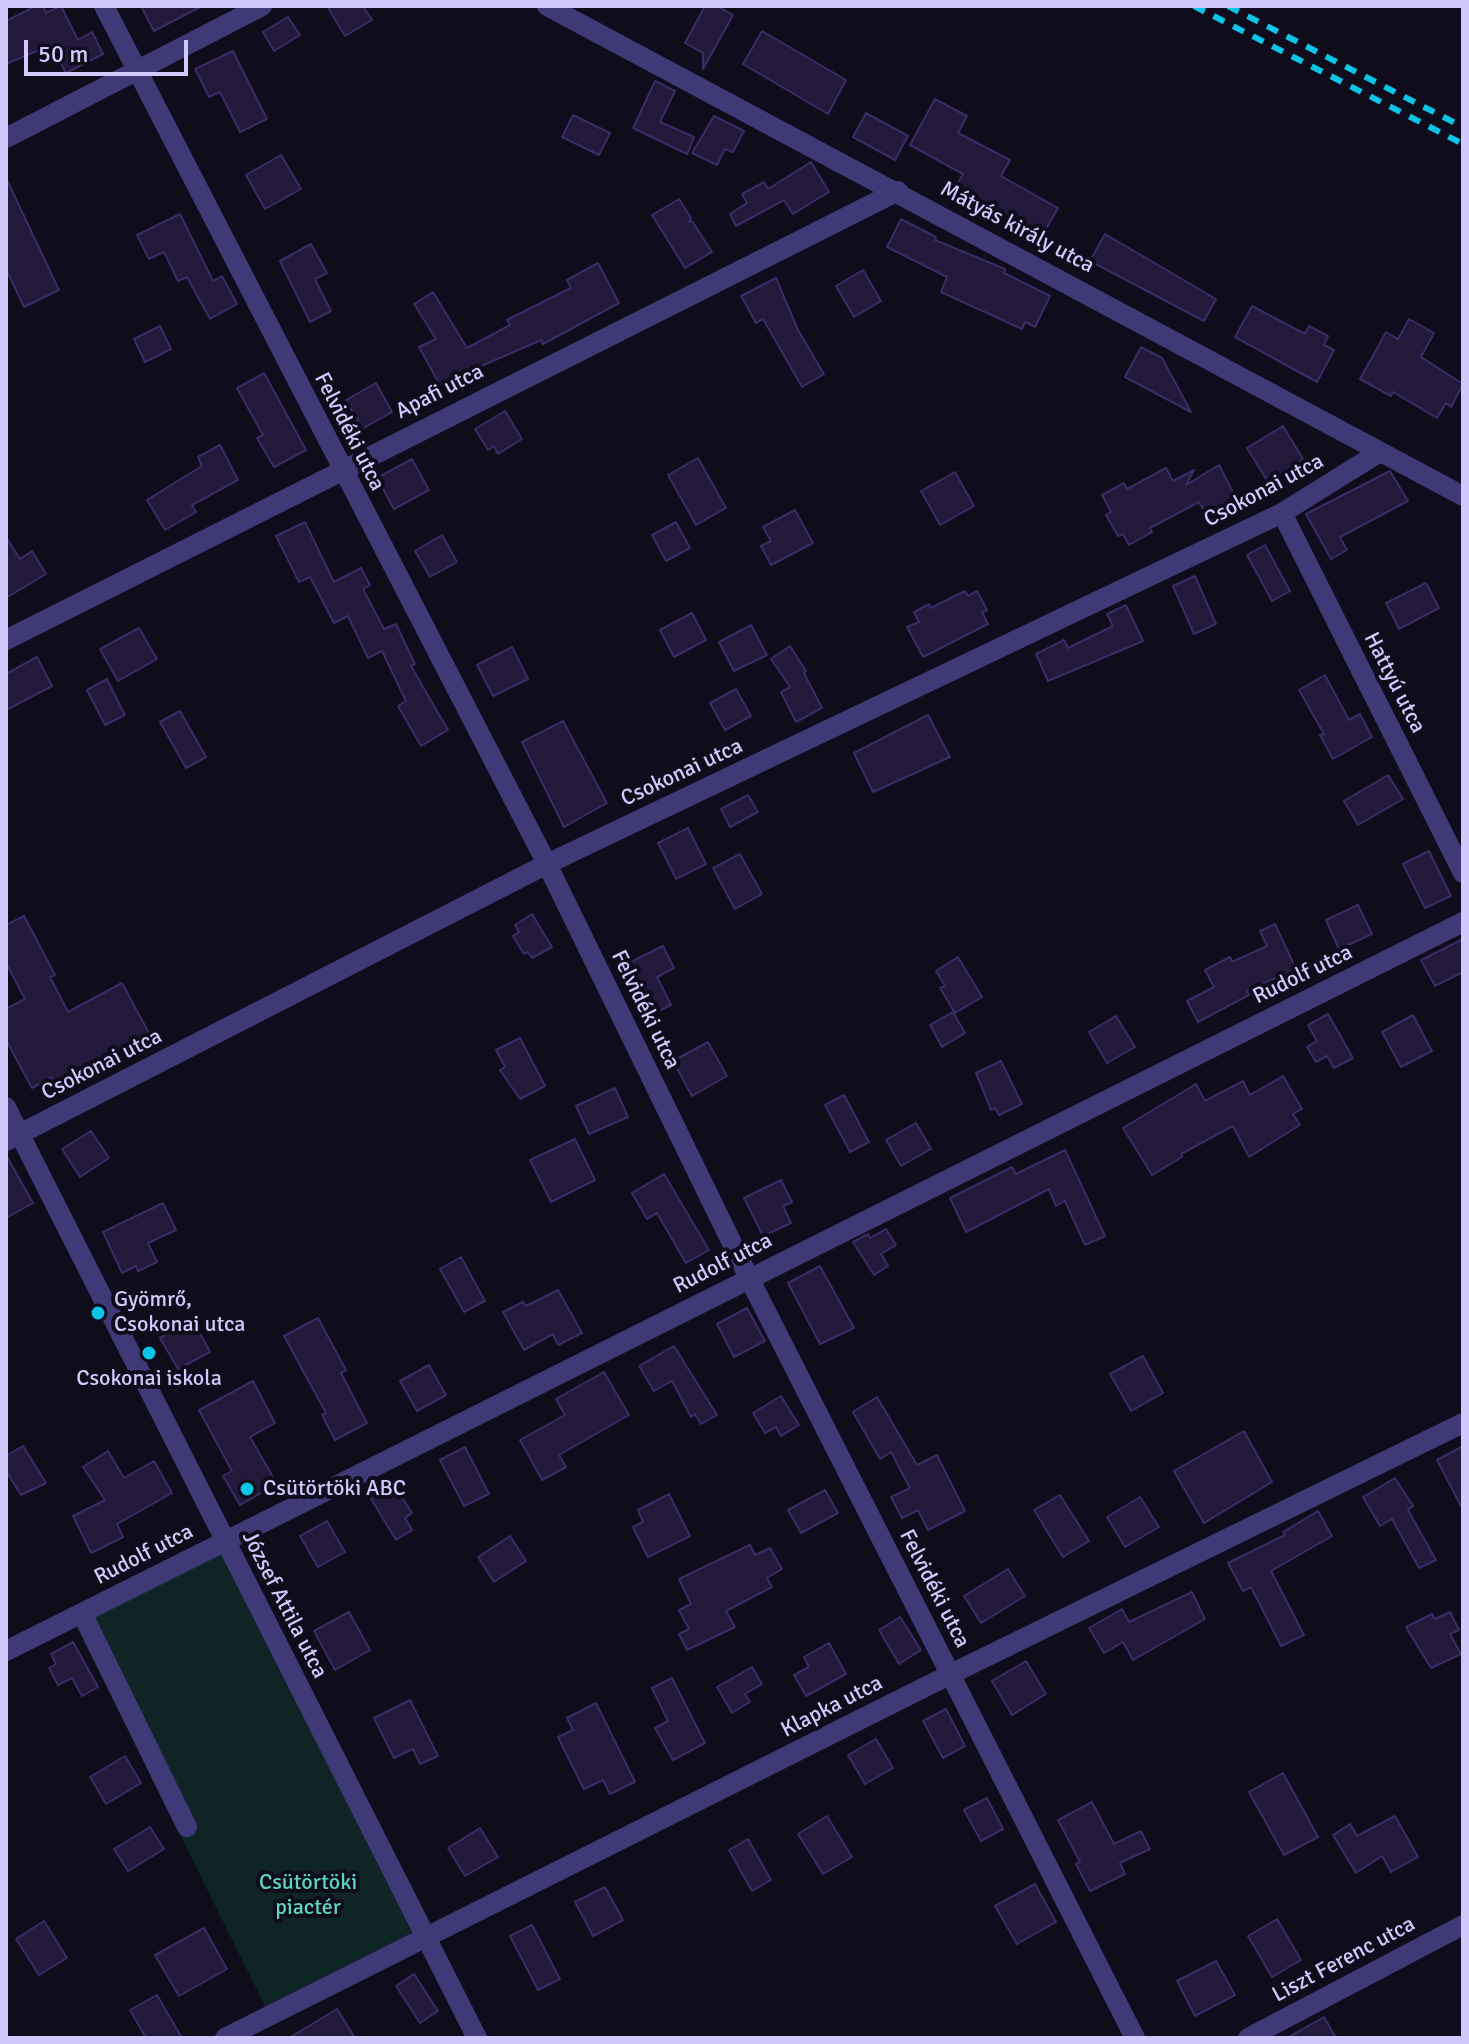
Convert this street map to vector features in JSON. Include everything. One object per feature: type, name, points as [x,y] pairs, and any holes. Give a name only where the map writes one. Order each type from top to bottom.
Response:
[{"type":"street","name":"Felvidéki utca","points":[[104,6],[136,74],[547,864],[749,1278],[1135,2038]]},
{"type":"street","points":[[6,138],[136,74],[262,6]]},
{"type":"street","name":"Mátyás király utca","points":[[547,6],[898,191],[1463,496]]},
{"type":"street","name":"Apafi utca","points":[[6,640],[341,468],[898,191]]},
{"type":"street","name":"Csokonai utca","points":[[13,1138],[547,864],[1282,513],[1380,452]]},
{"type":"street","name":"Hattyú utca","points":[[1282,513],[1463,873]]},
{"type":"street","name":"Rudolf utca","points":[[6,1651],[1463,922]]},
{"type":"street","name":"József Attila utca","points":[[6,1107],[13,1138],[225,1541],[477,2038]]},
{"type":"street","name":"Klapka utca","points":[[225,2038],[951,1674],[1463,1423]]},
{"type":"street","points":[[82,1613],[187,1827]]},
{"type":"street","name":"Liszt Ferenc utca","points":[[1248,2038],[1463,1925]]},
{"type":"green space","name":"Csütörtöki piactér","points":[[225,1541],[427,1938],[270,2016],[72,1618]]},
{"type":"building","points":[[36,6],[43,6],[46,13],[61,6],[78,40],[92,32],[103,54],[66,73],[51,45],[6,64],[6,21]]},
{"type":"building","points":[[141,6],[202,6],[154,31]]},
{"type":"building","points":[[327,6],[363,6],[372,20],[345,36]]},
{"type":"building","points":[[705,6],[717,6],[733,15],[703,69],[703,53],[685,43]]},
{"type":"building","points":[[288,17],[300,35],[274,51],[263,32]]},
{"type":"building","points":[[762,31],[846,80],[828,114],[743,64]]},
{"type":"building","points":[[233,51],[267,119],[240,132],[220,92],[209,97],[195,69]]},
{"type":"building","points":[[655,81],[675,91],[660,122],[694,137],[687,154],[633,128]]},
{"type":"building","points":[[935,99],[967,116],[958,133],[1010,160],[1001,176],[1058,208],[1042,236],[955,188],[963,174],[910,145]]},
{"type":"building","points":[[866,113],[908,136],[895,160],[853,137]]},
{"type":"building","points":[[573,115],[610,133],[599,155],[562,137]]},
{"type":"building","points":[[714,116],[744,131],[733,152],[725,149],[717,165],[692,153]]},
{"type":"building","points":[[281,155],[301,189],[265,209],[246,175]]},
{"type":"building","points":[[811,162],[829,192],[793,214],[784,200],[736,226],[730,214],[747,203],[742,194],[764,182],[768,189]]},
{"type":"building","points":[[6,178],[59,290],[24,307],[6,269]]},
{"type":"building","points":[[679,199],[691,218],[689,222],[692,221],[712,252],[685,268],[652,215]]},
{"type":"building","points":[[180,214],[213,281],[222,276],[237,304],[210,319],[187,277],[178,281],[164,252],[149,259],[137,235]]},
{"type":"building","points":[[901,219],[936,237],[935,240],[1005,269],[1004,273],[1050,296],[1035,327],[1025,322],[1022,329],[941,292],[947,277],[887,247]]},
{"type":"building","points":[[1105,234],[1216,299],[1204,321],[1090,261]]},
{"type":"building","points":[[311,244],[327,273],[315,279],[331,311],[310,322],[280,261]]},
{"type":"building","points":[[598,263],[619,303],[543,344],[541,340],[477,368],[442,389],[419,347],[436,339],[414,304],[433,292],[467,348],[510,325],[507,320],[571,288],[567,280]]},
{"type":"building","points":[[863,270],[881,301],[854,317],[836,286]]},
{"type":"building","points":[[776,278],[798,330],[824,374],[802,387],[763,319],[756,323],[741,296]]},
{"type":"building","points":[[1252,306],[1305,334],[1309,326],[1328,336],[1324,345],[1334,350],[1317,382],[1235,337]]},
{"type":"building","points":[[1409,319],[1434,333],[1421,357],[1463,384],[1451,407],[1446,403],[1437,418],[1393,392],[1391,396],[1360,379],[1386,332],[1398,339]]},
{"type":"building","points":[[160,326],[171,349],[145,362],[134,339]]},
{"type":"building","points":[[1141,347],[1162,358],[1191,412],[1125,377]]},
{"type":"building","points":[[264,373],[306,450],[274,467],[257,438],[263,435],[237,388]]},
{"type":"building","points":[[376,383],[392,412],[362,429],[346,400]]},
{"type":"building","points":[[505,411],[522,439],[498,454],[494,446],[488,450],[475,429]]},
{"type":"building","points":[[1283,426],[1303,459],[1268,482],[1247,448]]},
{"type":"building","points":[[220,445],[238,480],[192,505],[196,512],[165,530],[147,500],[202,466],[198,457]]},
{"type":"building","points":[[698,458],[726,508],[696,525],[668,475]]},
{"type":"building","points":[[412,459],[429,490],[394,509],[377,478]]},
{"type":"building","points":[[1219,465],[1236,498],[1206,514],[1199,502],[1150,528],[1152,532],[1129,545],[1123,534],[1118,536],[1106,515],[1111,512],[1102,495],[1124,483],[1127,489],[1166,468],[1173,481],[1194,470],[1186,485]]},
{"type":"building","points":[[1390,471],[1408,501],[1340,537],[1347,550],[1331,559],[1306,514]]},
{"type":"building","points":[[955,472],[974,506],[940,525],[921,491]]},
{"type":"building","points":[[795,510],[813,543],[771,565],[761,546],[771,541],[763,527]]},
{"type":"building","points":[[305,522],[334,582],[361,568],[370,585],[363,589],[384,629],[396,624],[415,664],[411,666],[448,730],[421,746],[398,706],[406,701],[382,651],[368,658],[348,616],[334,623],[310,577],[299,582],[276,536]]},
{"type":"building","points":[[676,522],[690,548],[666,561],[652,535]]},
{"type":"building","points":[[442,535],[457,562],[430,577],[415,551]]},
{"type":"building","points":[[6,537],[20,559],[32,551],[46,574],[6,598]]},
{"type":"building","points":[[1265,545],[1290,591],[1272,601],[1247,555]]},
{"type":"building","points":[[1195,576],[1216,624],[1194,634],[1173,586]]},
{"type":"building","points":[[1426,583],[1439,608],[1399,629],[1386,603]]},
{"type":"building","points":[[965,591],[968,596],[977,591],[987,610],[982,612],[988,624],[923,657],[907,627],[919,622],[914,612],[929,604],[931,608]]},
{"type":"building","points":[[1126,605],[1143,641],[1048,681],[1036,654],[1064,640],[1068,648],[1113,626],[1107,614]]},
{"type":"building","points":[[692,613],[706,640],[674,657],[660,630]]},
{"type":"building","points":[[751,625],[767,655],[734,671],[719,642]]},
{"type":"building","points":[[139,628],[157,659],[118,681],[100,649]]},
{"type":"building","points":[[790,646],[806,671],[804,673],[822,708],[796,722],[781,692],[790,687],[771,659]]},
{"type":"building","points":[[512,647],[528,679],[493,696],[477,665]]},
{"type":"building","points":[[37,657],[52,686],[6,710],[6,674]]},
{"type":"building","points":[[1325,675],[1349,720],[1360,714],[1372,737],[1333,759],[1320,735],[1324,734],[1299,690]]},
{"type":"building","points":[[107,679],[125,715],[105,725],[87,690]]},
{"type":"building","points":[[736,689],[751,716],[725,730],[710,703]]},
{"type":"building","points":[[180,711],[206,757],[186,768],[160,722]]},
{"type":"building","points":[[928,715],[950,757],[873,792],[854,753]]},
{"type":"building","points":[[563,721],[607,803],[564,827],[522,742]]},
{"type":"building","points":[[1388,775],[1403,799],[1358,825],[1344,801]]},
{"type":"building","points":[[748,795],[758,812],[730,827],[721,809]]},
{"type":"building","points":[[688,828],[706,864],[676,879],[658,843]]},
{"type":"building","points":[[1429,851],[1451,896],[1425,908],[1403,864]]},
{"type":"building","points":[[740,854],[762,894],[735,909],[713,868]]},
{"type":"building","points":[[1358,905],[1372,934],[1339,949],[1326,920]]},
{"type":"building","points":[[532,914],[552,947],[532,958],[528,952],[524,954],[513,936],[519,932],[515,925]]},
{"type":"building","points":[[24,916],[55,975],[50,977],[68,1012],[122,983],[151,1037],[57,1086],[52,1077],[32,1088],[6,1040],[6,1009],[25,999],[6,963],[6,925]]},
{"type":"building","points":[[1275,924],[1296,969],[1247,991],[1249,995],[1198,1022],[1187,1001],[1214,987],[1205,970],[1230,957],[1232,962],[1267,946],[1260,931]]},
{"type":"building","points":[[1463,939],[1463,972],[1435,986],[1421,960]]},
{"type":"building","points":[[663,946],[674,968],[657,977],[671,1005],[646,1017],[621,967]]},
{"type":"building","points":[[958,957],[982,997],[955,1013],[940,988],[945,986],[936,971]]},
{"type":"building","points":[[953,1012],[965,1033],[942,1047],[930,1025]]},
{"type":"building","points":[[1328,1014],[1353,1058],[1334,1068],[1327,1056],[1316,1062],[1307,1047],[1317,1041],[1308,1025]]},
{"type":"building","points":[[1413,1015],[1432,1051],[1401,1067],[1382,1032]]},
{"type":"building","points":[[1116,1016],[1135,1047],[1107,1063],[1089,1032]]},
{"type":"building","points":[[520,1038],[545,1086],[520,1099],[500,1070],[505,1067],[496,1050]]},
{"type":"building","points":[[708,1042],[727,1076],[692,1096],[673,1061]]},
{"type":"building","points":[[1001,1061],[1022,1104],[999,1115],[995,1108],[991,1110],[976,1073]]},
{"type":"building","points":[[1283,1076],[1302,1109],[1293,1114],[1300,1125],[1249,1157],[1233,1126],[1181,1154],[1182,1157],[1152,1175],[1123,1128],[1196,1084],[1205,1101],[1243,1081],[1250,1095]]},
{"type":"building","points":[[615,1088],[628,1117],[589,1134],[576,1106]]},
{"type":"building","points":[[844,1095],[869,1142],[850,1152],[825,1105]]},
{"type":"building","points":[[916,1123],[931,1149],[901,1166],[886,1140]]},
{"type":"building","points":[[91,1131],[109,1158],[80,1177],[62,1149]]},
{"type":"building","points":[[575,1139],[595,1180],[551,1202],[530,1160]]},
{"type":"building","points":[[1065,1150],[1105,1236],[1085,1245],[1065,1201],[1056,1206],[1049,1189],[966,1232],[950,1198],[1012,1167],[1016,1174]]},
{"type":"building","points":[[6,1155],[33,1203],[6,1218]]},
{"type":"building","points":[[664,1174],[709,1250],[686,1263],[657,1213],[647,1219],[632,1193]]},
{"type":"building","points":[[781,1180],[792,1202],[783,1206],[791,1223],[763,1236],[744,1198]]},
{"type":"building","points":[[163,1203],[176,1230],[148,1243],[157,1262],[138,1271],[136,1266],[122,1273],[103,1232]]},
{"type":"building","points":[[886,1229],[896,1245],[881,1254],[888,1266],[874,1275],[853,1242],[868,1234],[870,1238]]},
{"type":"building","points":[[461,1257],[485,1301],[464,1312],[440,1269]]},
{"type":"building","points":[[820,1266],[854,1328],[820,1344],[788,1283]]},
{"type":"building","points":[[558,1290],[582,1333],[558,1345],[553,1334],[524,1350],[503,1312],[523,1302],[526,1306]]},
{"type":"building","points":[[747,1308],[765,1341],[734,1357],[717,1324]]},
{"type":"building","points":[[318,1318],[346,1370],[341,1373],[367,1423],[335,1440],[322,1415],[326,1413],[284,1336]]},
{"type":"building","points":[[193,1320],[210,1352],[178,1369],[160,1338]]},
{"type":"building","points":[[674,1346],[717,1415],[701,1424],[695,1414],[691,1417],[672,1381],[654,1391],[639,1366]]},
{"type":"building","points":[[1143,1356],[1163,1393],[1131,1411],[1110,1374]]},
{"type":"building","points":[[429,1365],[446,1395],[417,1411],[400,1381]]},
{"type":"building","points":[[604,1372],[629,1415],[559,1455],[566,1467],[542,1480],[520,1440],[565,1415],[556,1399]]},
{"type":"building","points":[[253,1381],[275,1423],[250,1437],[277,1484],[240,1505],[223,1476],[232,1471],[199,1410]]},
{"type":"building","points":[[781,1396],[799,1425],[781,1436],[776,1427],[765,1433],[753,1413]]},
{"type":"building","points":[[877,1397],[917,1465],[937,1455],[965,1511],[928,1530],[918,1510],[902,1518],[891,1497],[910,1488],[891,1452],[880,1459],[853,1412]]},
{"type":"building","points":[[1244,1431],[1272,1482],[1204,1523],[1174,1471]]},
{"type":"building","points":[[23,1446],[46,1483],[21,1495],[6,1471],[6,1456]]},
{"type":"building","points":[[1463,1446],[1463,1510],[1437,1460]]},
{"type":"building","points":[[465,1447],[489,1494],[464,1506],[440,1460]]},
{"type":"building","points":[[108,1451],[124,1478],[154,1461],[172,1493],[117,1524],[123,1537],[91,1553],[73,1516],[105,1500],[83,1467]]},
{"type":"building","points":[[1395,1478],[1413,1506],[1408,1510],[1436,1560],[1419,1568],[1392,1519],[1380,1526],[1363,1497]]},
{"type":"building","points":[[393,1483],[412,1513],[405,1518],[412,1530],[396,1540],[370,1497]]},
{"type":"building","points":[[825,1490],[838,1513],[801,1533],[788,1510]]},
{"type":"building","points":[[669,1494],[690,1536],[648,1557],[633,1527],[643,1522],[638,1510]]},
{"type":"building","points":[[1060,1495],[1089,1541],[1063,1557],[1034,1510]]},
{"type":"building","points":[[1140,1497],[1159,1527],[1125,1547],[1107,1517]]},
{"type":"building","points":[[1318,1511],[1332,1536],[1271,1571],[1304,1635],[1281,1646],[1251,1587],[1243,1591],[1228,1563],[1285,1535],[1283,1532]]},
{"type":"building","points":[[327,1521],[345,1552],[318,1567],[300,1536]]},
{"type":"building","points":[[510,1536],[526,1561],[494,1582],[478,1557]]},
{"type":"building","points":[[750,1545],[755,1555],[770,1548],[782,1569],[767,1578],[772,1587],[726,1611],[735,1627],[687,1650],[679,1634],[689,1629],[679,1610],[691,1604],[679,1579]]},
{"type":"building","points":[[1008,1569],[1025,1596],[981,1623],[964,1596]]},
{"type":"building","points":[[1192,1592],[1205,1619],[1133,1660],[1123,1642],[1104,1653],[1089,1628],[1122,1609],[1129,1622]]},
{"type":"building","points":[[349,1612],[370,1650],[335,1670],[314,1631]]},
{"type":"building","points":[[1450,1612],[1459,1630],[1450,1634],[1461,1654],[1431,1668],[1406,1627],[1432,1614],[1435,1619]]},
{"type":"building","points":[[900,1617],[921,1650],[899,1664],[879,1630]]},
{"type":"building","points":[[73,1642],[98,1687],[82,1696],[72,1678],[58,1685],[49,1668],[56,1664],[51,1654]]},
{"type":"building","points":[[829,1643],[846,1674],[806,1696],[794,1675],[809,1667],[804,1657]]},
{"type":"building","points":[[1026,1661],[1046,1694],[1012,1715],[992,1681]]},
{"type":"building","points":[[752,1667],[762,1684],[745,1694],[750,1702],[732,1713],[717,1687]]},
{"type":"building","points":[[672,1678],[705,1743],[673,1760],[655,1728],[668,1721],[652,1688]]},
{"type":"building","points":[[410,1700],[438,1756],[420,1764],[413,1749],[394,1758],[374,1718]]},
{"type":"building","points":[[596,1703],[635,1782],[610,1794],[603,1780],[584,1789],[558,1737],[573,1730],[567,1718]]},
{"type":"building","points":[[946,1709],[965,1746],[943,1758],[923,1721]]},
{"type":"building","points":[[876,1739],[893,1768],[865,1784],[848,1755]]},
{"type":"building","points":[[125,1756],[141,1783],[106,1804],[90,1777]]},
{"type":"building","points":[[1283,1773],[1318,1837],[1284,1855],[1249,1792]]},
{"type":"building","points":[[987,1798],[1003,1829],[981,1841],[964,1810]]},
{"type":"building","points":[[1092,1802],[1114,1844],[1141,1831],[1150,1849],[1120,1863],[1125,1874],[1090,1891],[1076,1864],[1080,1862],[1058,1820]]},
{"type":"building","points":[[827,1816],[852,1857],[823,1874],[798,1834]]},
{"type":"building","points":[[1395,1816],[1418,1857],[1391,1872],[1382,1856],[1356,1873],[1333,1835],[1350,1824],[1357,1836]]},
{"type":"building","points":[[150,1827],[164,1849],[128,1871],[114,1849]]},
{"type":"building","points":[[480,1828],[498,1857],[465,1876],[448,1848]]},
{"type":"building","points":[[748,1839],[771,1880],[752,1891],[729,1850]]},
{"type":"building","points":[[1035,1884],[1056,1922],[1017,1944],[995,1906]]},
{"type":"building","points":[[605,1887],[623,1920],[593,1936],[575,1902]]},
{"type":"building","points":[[1277,1919],[1301,1960],[1272,1977],[1248,1936]]},
{"type":"building","points":[[44,1921],[67,1958],[39,1975],[16,1939]]},
{"type":"building","points":[[532,1925],[560,1979],[538,1990],[510,1936]]},
{"type":"building","points":[[204,1928],[227,1969],[179,1996],[155,1955]]},
{"type":"building","points":[[1216,1961],[1235,1995],[1195,2016],[1177,1981]]},
{"type":"building","points":[[414,1974],[438,2011],[420,2023],[396,1986]]},
{"type":"building","points":[[157,1995],[182,2038],[146,2038],[130,2010]]},
{"type":"building","points":[[337,2009],[355,2038],[289,2038]]},
{"type":"building","points":[[1324,2017],[1336,2038],[1287,2038]]},
{"type":"railway","points":[[1194,6],[1463,144]]},
{"type":"railway","points":[[1228,6],[1463,127]]},
{"type":"place","name":"Gyömrő, Csokonai utca","points":[[98,1313]]},
{"type":"place","name":"Csokonai iskola","points":[[149,1353]]},
{"type":"place","name":"Csütörtöki ABC","points":[[247,1489]]}]
